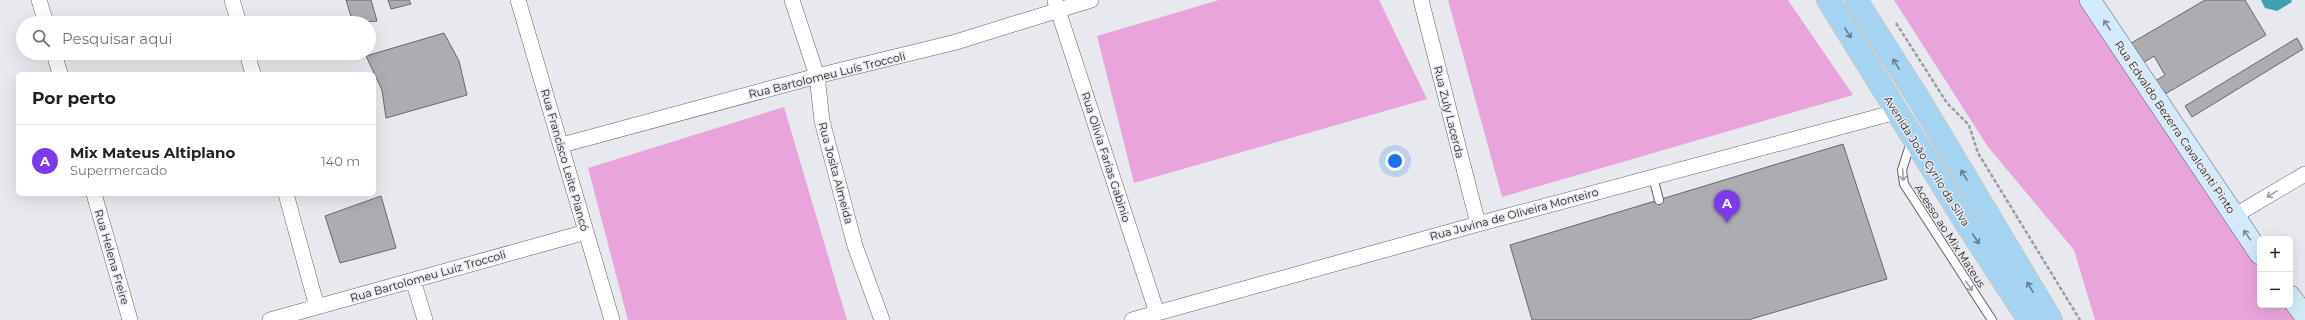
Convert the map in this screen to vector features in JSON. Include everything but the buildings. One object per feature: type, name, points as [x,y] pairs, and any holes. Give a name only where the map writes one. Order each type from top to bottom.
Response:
[{"type":"main road","name":"Avenida João Cyrilo da Silva","points":[[1828,0],[1896,112],[2029,320]]},
{"type":"main road","name":"Avenida João Cyrilo da Silva","points":[[1856,0],[1920,101],[2050,320]]},
{"type":"main road","name":"Rua Edvaldo Bezerra Cavalcanti Pinto","points":[[2090,0],[2257,250]]},
{"type":"main road","points":[[2293,300],[2305,316]]},
{"type":"street","points":[[39,0],[44,16]]},
{"type":"street","points":[[232,0],[237,16]]},
{"type":"street","name":"Rua Francisco Leite Piancó","points":[[518,0],[562,145],[612,320]]},
{"type":"street","name":"Rua Josita Almeida","points":[[792,0],[817,76],[822,121],[855,246],[882,320]]},
{"type":"street","name":"Rua Bartolomeu Luís Troccoli","points":[[562,145],[817,76],[956,42],[1056,5],[1091,0]]},
{"type":"street","name":"Rua Zuly Lacerda","points":[[1421,0],[1478,224]]},
{"type":"street","name":"Rua Olivia Farias Gabinio","points":[[1056,5],[1157,313]]},
{"type":"street","points":[[56,60],[59,72]]},
{"type":"street","points":[[249,60],[252,72]]},
{"type":"street","name":"Rua Juvina de Oliveira Monteiro","points":[[1132,320],[1478,224],[1896,112]]},
{"type":"street","points":[[2234,216],[2305,174]]},
{"type":"street","name":"Rua Helena Freire","points":[[95,196],[130,320]]},
{"type":"street","points":[[287,196],[317,307]]},
{"type":"street","name":"Rua Bartolomeu Luiz Troccoli","points":[[270,320],[586,232]]},
{"type":"street","points":[[413,280],[425,320]]},
{"type":"lane","name":"Acesso ao Mix Mateus","points":[[1913,137],[1902,170],[1904,184],[1992,320]]},
{"type":"lane","points":[[1653,177],[1659,200]]},
{"type":"path","points":[[1892,18],[1947,103],[1970,125],[1978,153],[2080,320]]},
{"type":"shaded area","points":[[1219,0],[1379,0],[1427,99],[1134,183],[1097,36]]},
{"type":"shaded area","points":[[1448,0],[1788,0],[1853,95],[1502,197]]},
{"type":"shaded area","points":[[1894,0],[2079,0],[2180,153],[2257,261],[2257,308],[2291,308],[2300,320],[2095,320],[2074,250],[1988,147]]},
{"type":"shaded area","points":[[784,107],[847,320],[628,320],[588,168]]},
{"type":"water","points":[[2261,0],[2291,0],[2292,2],[2277,11],[2265,8]]},
{"type":"place","name":"Mix Mateus Altiplano","points":[[1727,223]]}]
